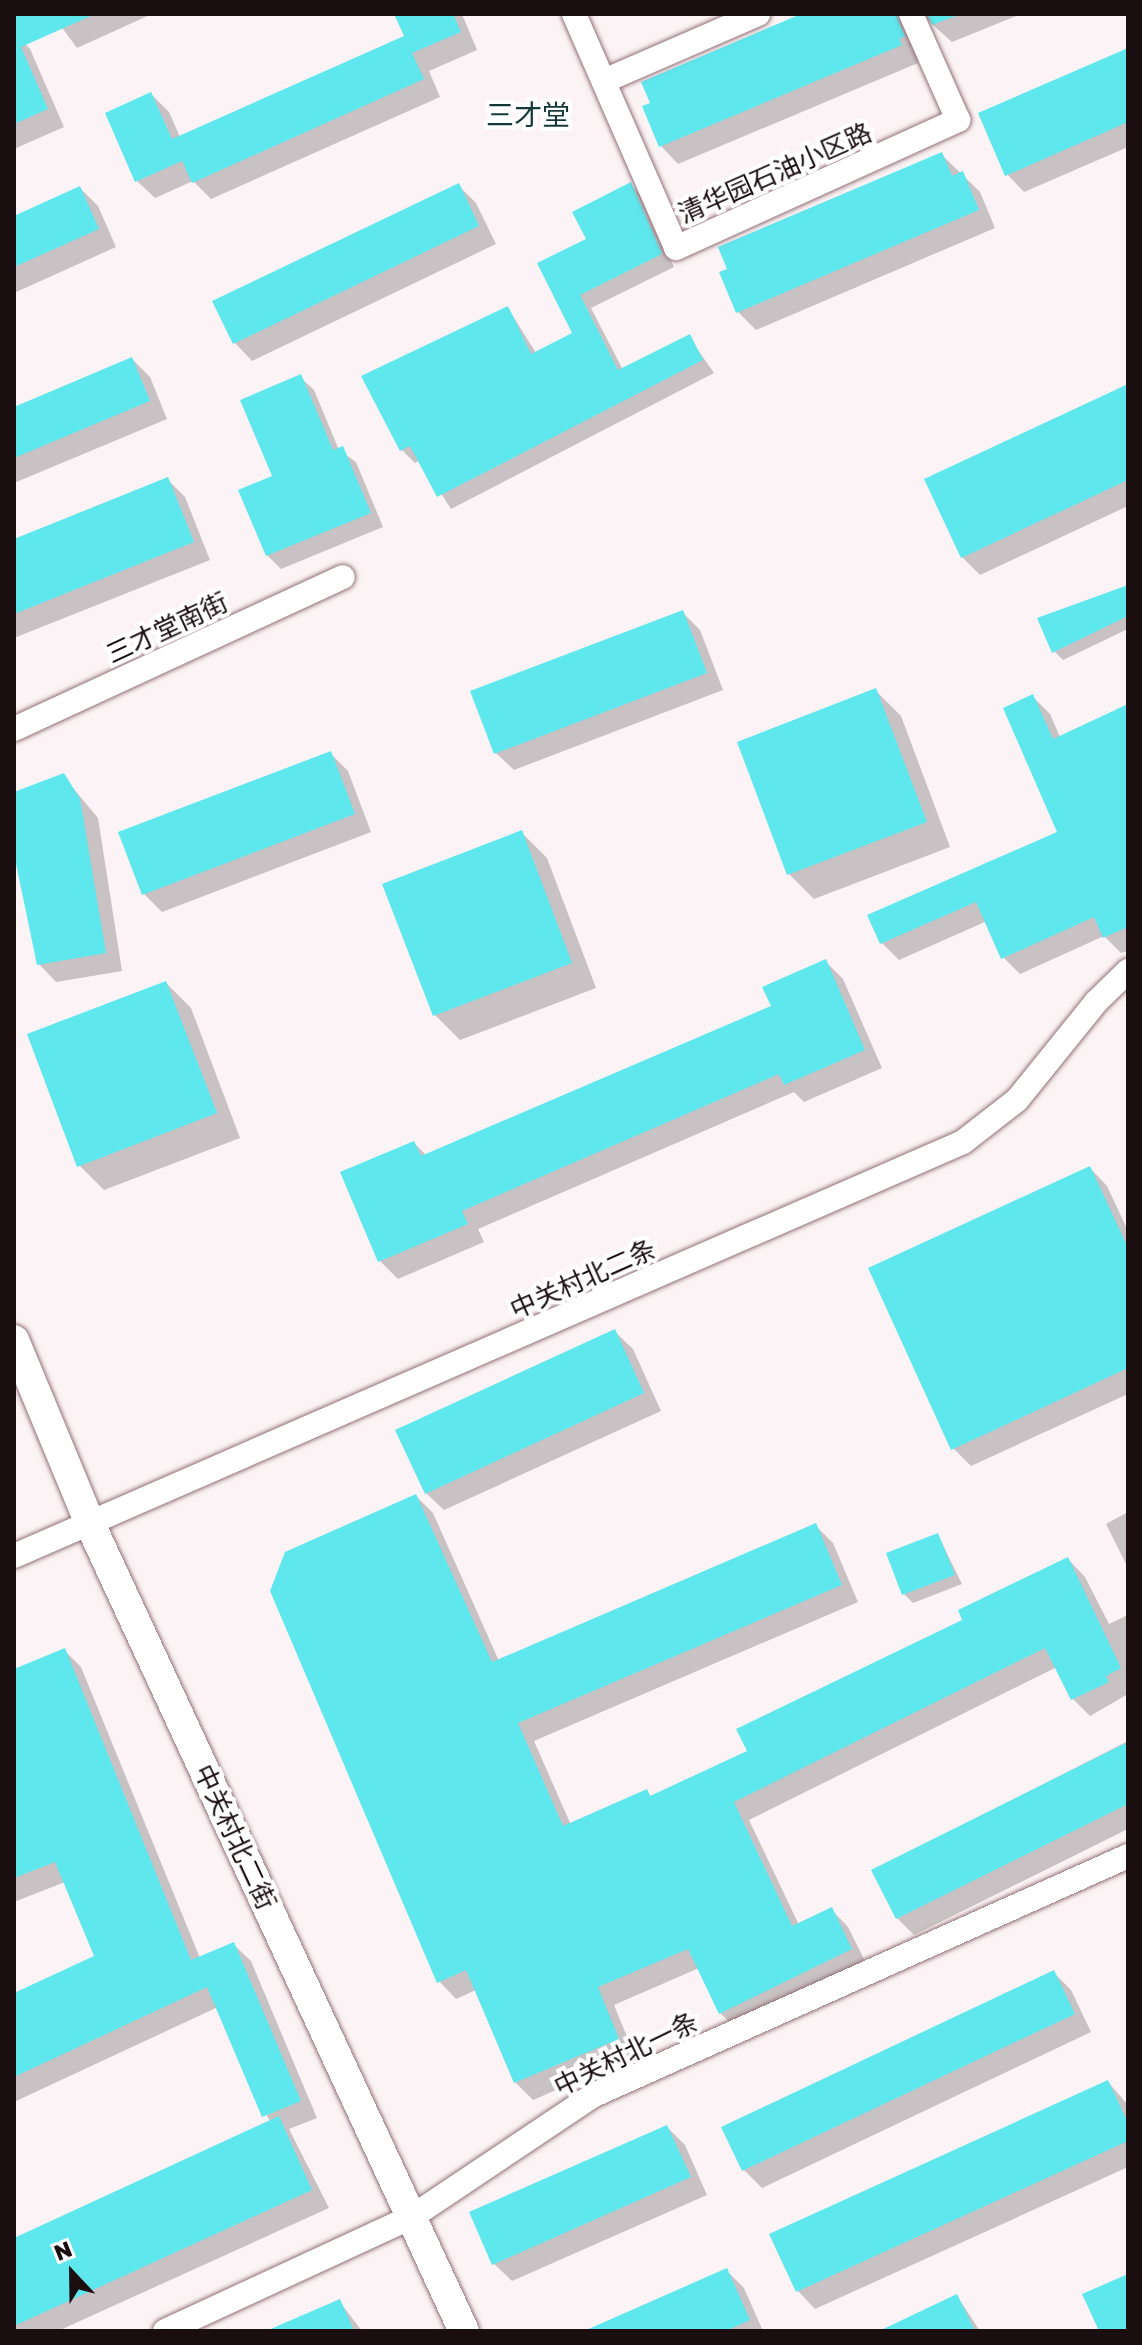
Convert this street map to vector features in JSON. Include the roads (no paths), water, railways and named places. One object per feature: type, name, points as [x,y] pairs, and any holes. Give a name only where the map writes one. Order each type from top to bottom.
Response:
[{"type":"street","name":"清华园石油小区路","points":[[574,14],[676,248],[958,120],[911,14]]},
{"type":"street","points":[[604,81],[758,14]]},
{"type":"street","name":"三才堂南街","points":[[14,729],[343,577]]},
{"type":"street","name":"中关村北二条","points":[[14,1556],[91,1526],[963,1142],[1017,1100],[1124,974]]},
{"type":"street","name":"中关村北二街","points":[[14,1340],[91,1526],[464,2331]]},
{"type":"street","name":"中关村北一条","points":[[165,2331],[410,2218],[592,2096],[1128,1856]]},
{"type":"district","name":"三才堂","points":[[528,115]]}]
